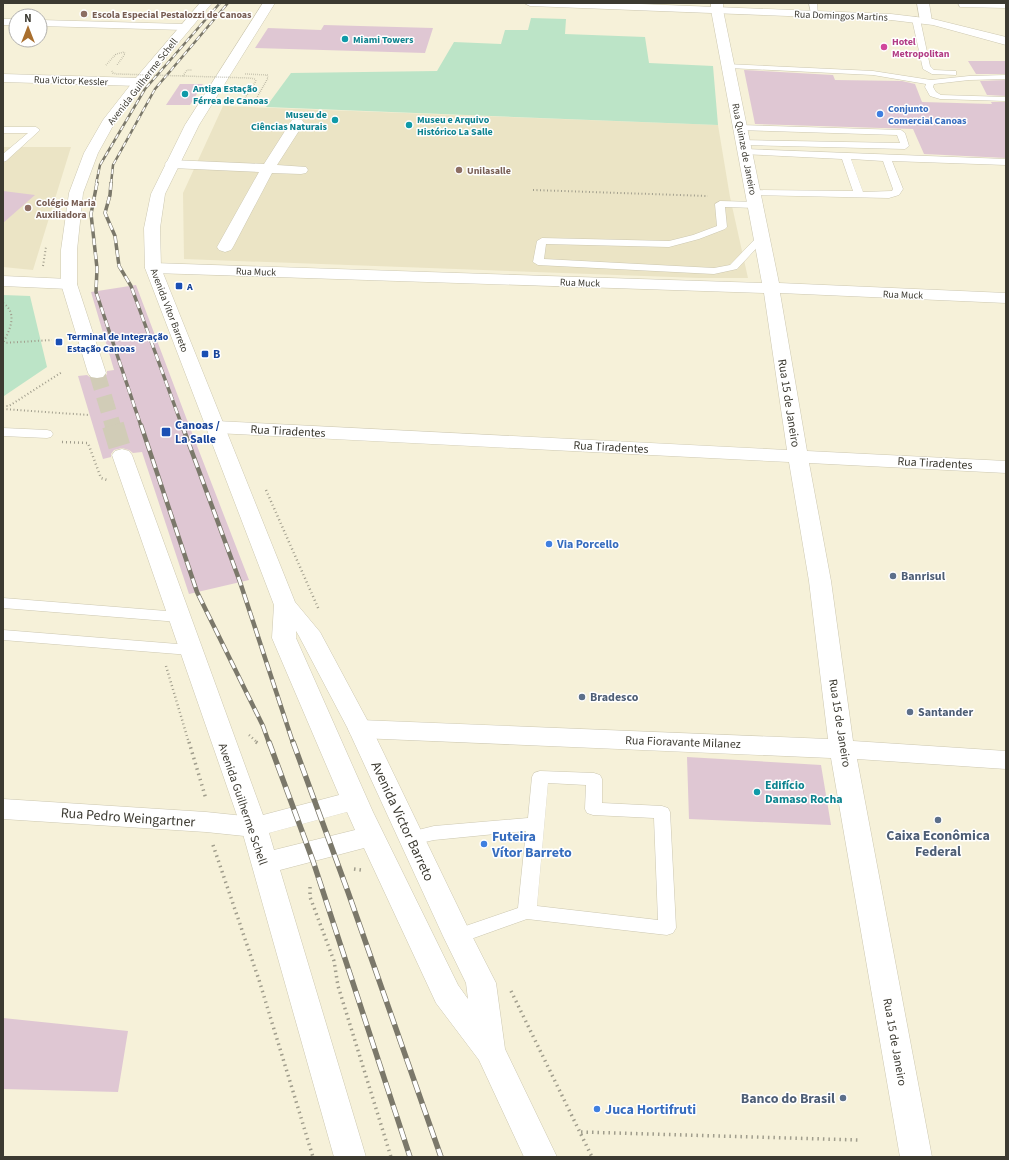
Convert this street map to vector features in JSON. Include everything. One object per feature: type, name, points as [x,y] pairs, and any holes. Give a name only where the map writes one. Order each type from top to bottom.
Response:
[{"type":"main road","name":"Avenida Guilherme Schell","points":[[97,373],[69,284],[69,250],[76,193],[91,153],[118,108],[184,27],[206,3]]},
{"type":"main road","name":"Avenida Vitor Barreto","points":[[269,3],[192,125],[158,194],[152,228],[153,268],[285,605]]},
{"type":"main road","name":"Rua Domingos Martins","points":[[530,3],[814,8],[921,20],[1006,40]]},
{"type":"main road","points":[[921,20],[923,3]]},
{"type":"main road","name":"Rua Quinze de Janeiro","points":[[717,6],[771,288]]},
{"type":"main road","points":[[48,23],[184,27]]},
{"type":"main road","name":"Rua Victor Kessler","points":[[3,78],[139,82]]},
{"type":"main road","points":[[225,247],[268,168],[297,123]]},
{"type":"main road","points":[[172,164],[301,170]]},
{"type":"main road","name":"Rua Muck","points":[[153,268],[720,286],[1006,298]]},
{"type":"main road","points":[[3,281],[69,284]]},
{"type":"main road","name":"Rua 15 de Janeiro","points":[[771,288],[820,581],[842,749],[916,1157]]},
{"type":"main road","name":"Rua Tiradentes","points":[[216,427],[1006,467]]},
{"type":"main road","name":"Avenida Guilherme Schell","points":[[122,455],[254,827],[350,1157]]},
{"type":"main road","points":[[285,605],[284,638],[371,836],[447,994],[490,1050],[541,1157]]},
{"type":"main road","name":"Avenida Victor Barreto","points":[[285,605],[310,632],[360,729],[457,936],[481,983],[490,1050]]},
{"type":"main road","name":"Rua Fioravante Milanez","points":[[360,729],[842,749],[1006,760]]},
{"type":"main road","points":[[254,827],[356,800]]},
{"type":"main road","name":"Rua Pedro Weingartner","points":[[3,809],[206,822],[254,827]]},
{"type":"main road","points":[[264,864],[371,836]]},
{"type":"lane","points":[[962,3],[963,5],[1006,6]]},
{"type":"lane","points":[[921,20],[924,62],[929,70],[938,72],[1006,76]]},
{"type":"lane","points":[[729,66],[873,73],[931,82],[978,77],[1006,76]]},
{"type":"lane","points":[[931,82],[929,87],[933,94],[940,97],[1006,99]]},
{"type":"lane","points":[[3,130],[36,130],[3,159]]},
{"type":"lane","points":[[900,133],[905,146],[743,141],[900,133]]},
{"type":"lane","points":[[743,141],[845,156],[1006,162]]},
{"type":"lane","points":[[845,156],[859,194]]},
{"type":"lane","points":[[762,237],[733,267],[714,271],[538,262],[542,240],[669,244],[696,237],[722,227],[720,204],[754,198],[859,194],[889,195],[896,193],[898,189],[886,158]]},
{"type":"lane","points":[[701,270],[720,286]]},
{"type":"lane","points":[[3,432],[47,434]]},
{"type":"lane","points":[[3,603],[179,617]]},
{"type":"lane","points":[[3,635],[161,649],[190,650]]},
{"type":"lane","points":[[457,936],[527,912],[667,928],[662,812],[593,809],[594,779],[540,777],[527,912]]},
{"type":"lane","points":[[412,838],[441,832],[536,824]]},
{"type":"path","points":[[116,54],[124,52],[125,54],[117,65]]},
{"type":"path","points":[[112,70],[113,73],[117,74],[255,79],[256,81],[245,98],[251,100],[256,99],[268,78]]},
{"type":"path","points":[[183,76],[187,70],[192,70],[189,75]]},
{"type":"path","points":[[533,190],[714,196]]},
{"type":"path","points":[[42,270],[46,247]]},
{"type":"path","points":[[3,303],[8,305],[12,314],[10,332],[3,343]]},
{"type":"path","points":[[3,343],[52,340]]},
{"type":"path","points":[[3,406],[9,406],[62,372]]},
{"type":"path","points":[[3,409],[89,415]]},
{"type":"path","points":[[88,444],[101,478],[110,480]]},
{"type":"path","points":[[161,649],[206,799],[204,806]]},
{"type":"path","points":[[253,746],[258,744]]},
{"type":"path","points":[[205,843],[213,844],[218,858],[259,980],[313,1157]]},
{"type":"path","points":[[310,887],[310,897],[334,961],[338,986],[391,1157]]},
{"type":"path","points":[[592,1157],[581,1132],[858,1140]]},
{"type":"shaded area","name":"Unilasalle","points":[[223,106],[718,125],[730,197],[748,278],[699,278],[184,259],[183,193]]},
{"type":"shaded area","name":"Colégio Maria Auxiliadora","points":[[3,147],[71,147],[33,270],[3,267]]},
{"type":"green space","points":[[531,18],[566,19],[565,34],[645,37],[649,63],[713,66],[718,125],[266,107],[291,73],[437,71],[454,42],[501,44],[505,30],[528,30]]},
{"type":"green space","points":[[3,295],[30,296],[47,367],[4,396]]},
{"type":"building","name":"Miami Towers","points":[[324,25],[433,28],[425,53],[255,48],[268,28],[321,30]]},
{"type":"building","points":[[968,61],[1006,61],[1006,74],[976,74]]},
{"type":"building","name":"Conjunto Comercial Canoas","points":[[744,70],[833,75],[835,80],[902,81],[915,84],[922,102],[992,104],[991,102],[1006,102],[1006,158],[924,154],[913,129],[755,124]]},
{"type":"building","points":[[1006,80],[1006,96],[987,95],[980,81]]},
{"type":"building","name":"Antiga Estação Férrea de Canoas","points":[[180,84],[203,84],[190,105],[166,105]]},
{"type":"building","points":[[3,191],[35,195],[3,223]]},
{"type":"building","points":[[136,285],[249,580],[189,594],[142,452],[133,453],[122,448],[114,450],[111,457],[103,459],[78,376],[87,375],[91,378],[103,378],[107,374],[107,371],[114,370],[91,292]]},
{"type":"building","name":"Edifício Damaso Rocha","points":[[687,757],[821,765],[831,825],[689,819]]},
{"type":"building","points":[[3,1018],[128,1031],[118,1092],[3,1089]]},
{"type":"tunnel","points":[[97,373],[113,426]]},
{"type":"tunnel","points":[[113,425],[122,455]]},
{"type":"railway","points":[[96,184],[100,165],[145,89],[220,3]]},
{"type":"railway","points":[[111,184],[113,165],[155,89],[228,3]]},
{"type":"railway","points":[[97,183],[91,214],[97,268],[96,292],[141,426]]},
{"type":"railway","points":[[111,183],[110,195],[105,213],[115,236],[119,266],[131,286],[182,426]]},
{"type":"railway","points":[[141,425],[197,592],[263,726],[269,743]]},
{"type":"railway","points":[[182,425],[240,582],[293,743]]},
{"type":"railway","points":[[269,742],[313,861],[410,1157]]},
{"type":"railway","points":[[293,742],[348,892],[441,1157]]},
{"type":"place","name":"Escola Especial Pestalozzi de Canoas","points":[[84,14]]},
{"type":"place","name":"Miami Towers","points":[[345,39]]},
{"type":"place","name":"Hotel Metropolitan","points":[[884,47]]},
{"type":"place","name":"Antiga Estação Férrea de Canoas","points":[[185,94]]},
{"type":"place","name":"Conjunto Comercial Canoas","points":[[880,114]]},
{"type":"place","name":"Museu de Ciências Naturais","points":[[335,120]]},
{"type":"place","name":"Museu e Arquivo Histórico La Salle","points":[[409,125]]},
{"type":"place","name":"Unilasalle","points":[[459,170]]},
{"type":"place","name":"Colégio Maria Auxiliadora","points":[[28,208]]},
{"type":"place","name":"A","points":[[179,286]]},
{"type":"place","name":"Terminal de Integração Estação Canoas","points":[[59,342]]},
{"type":"place","name":"B","points":[[205,354]]},
{"type":"place","name":"Canoas / La Salle","points":[[166,432]]},
{"type":"place","name":"Via Porcello","points":[[549,544]]},
{"type":"place","name":"Banrisul","points":[[893,576]]},
{"type":"place","name":"Bradesco","points":[[582,697]]},
{"type":"place","name":"Santander","points":[[910,712]]},
{"type":"place","name":"Edifício Damaso Rocha","points":[[757,792]]},
{"type":"place","name":"Caixa Econômica Federal","points":[[938,820]]},
{"type":"place","name":"Futeira Vítor Barreto","points":[[484,844]]},
{"type":"place","name":"Banco do Brasil","points":[[843,1098]]},
{"type":"place","name":"Juca Hortifruti","points":[[597,1109]]}]
